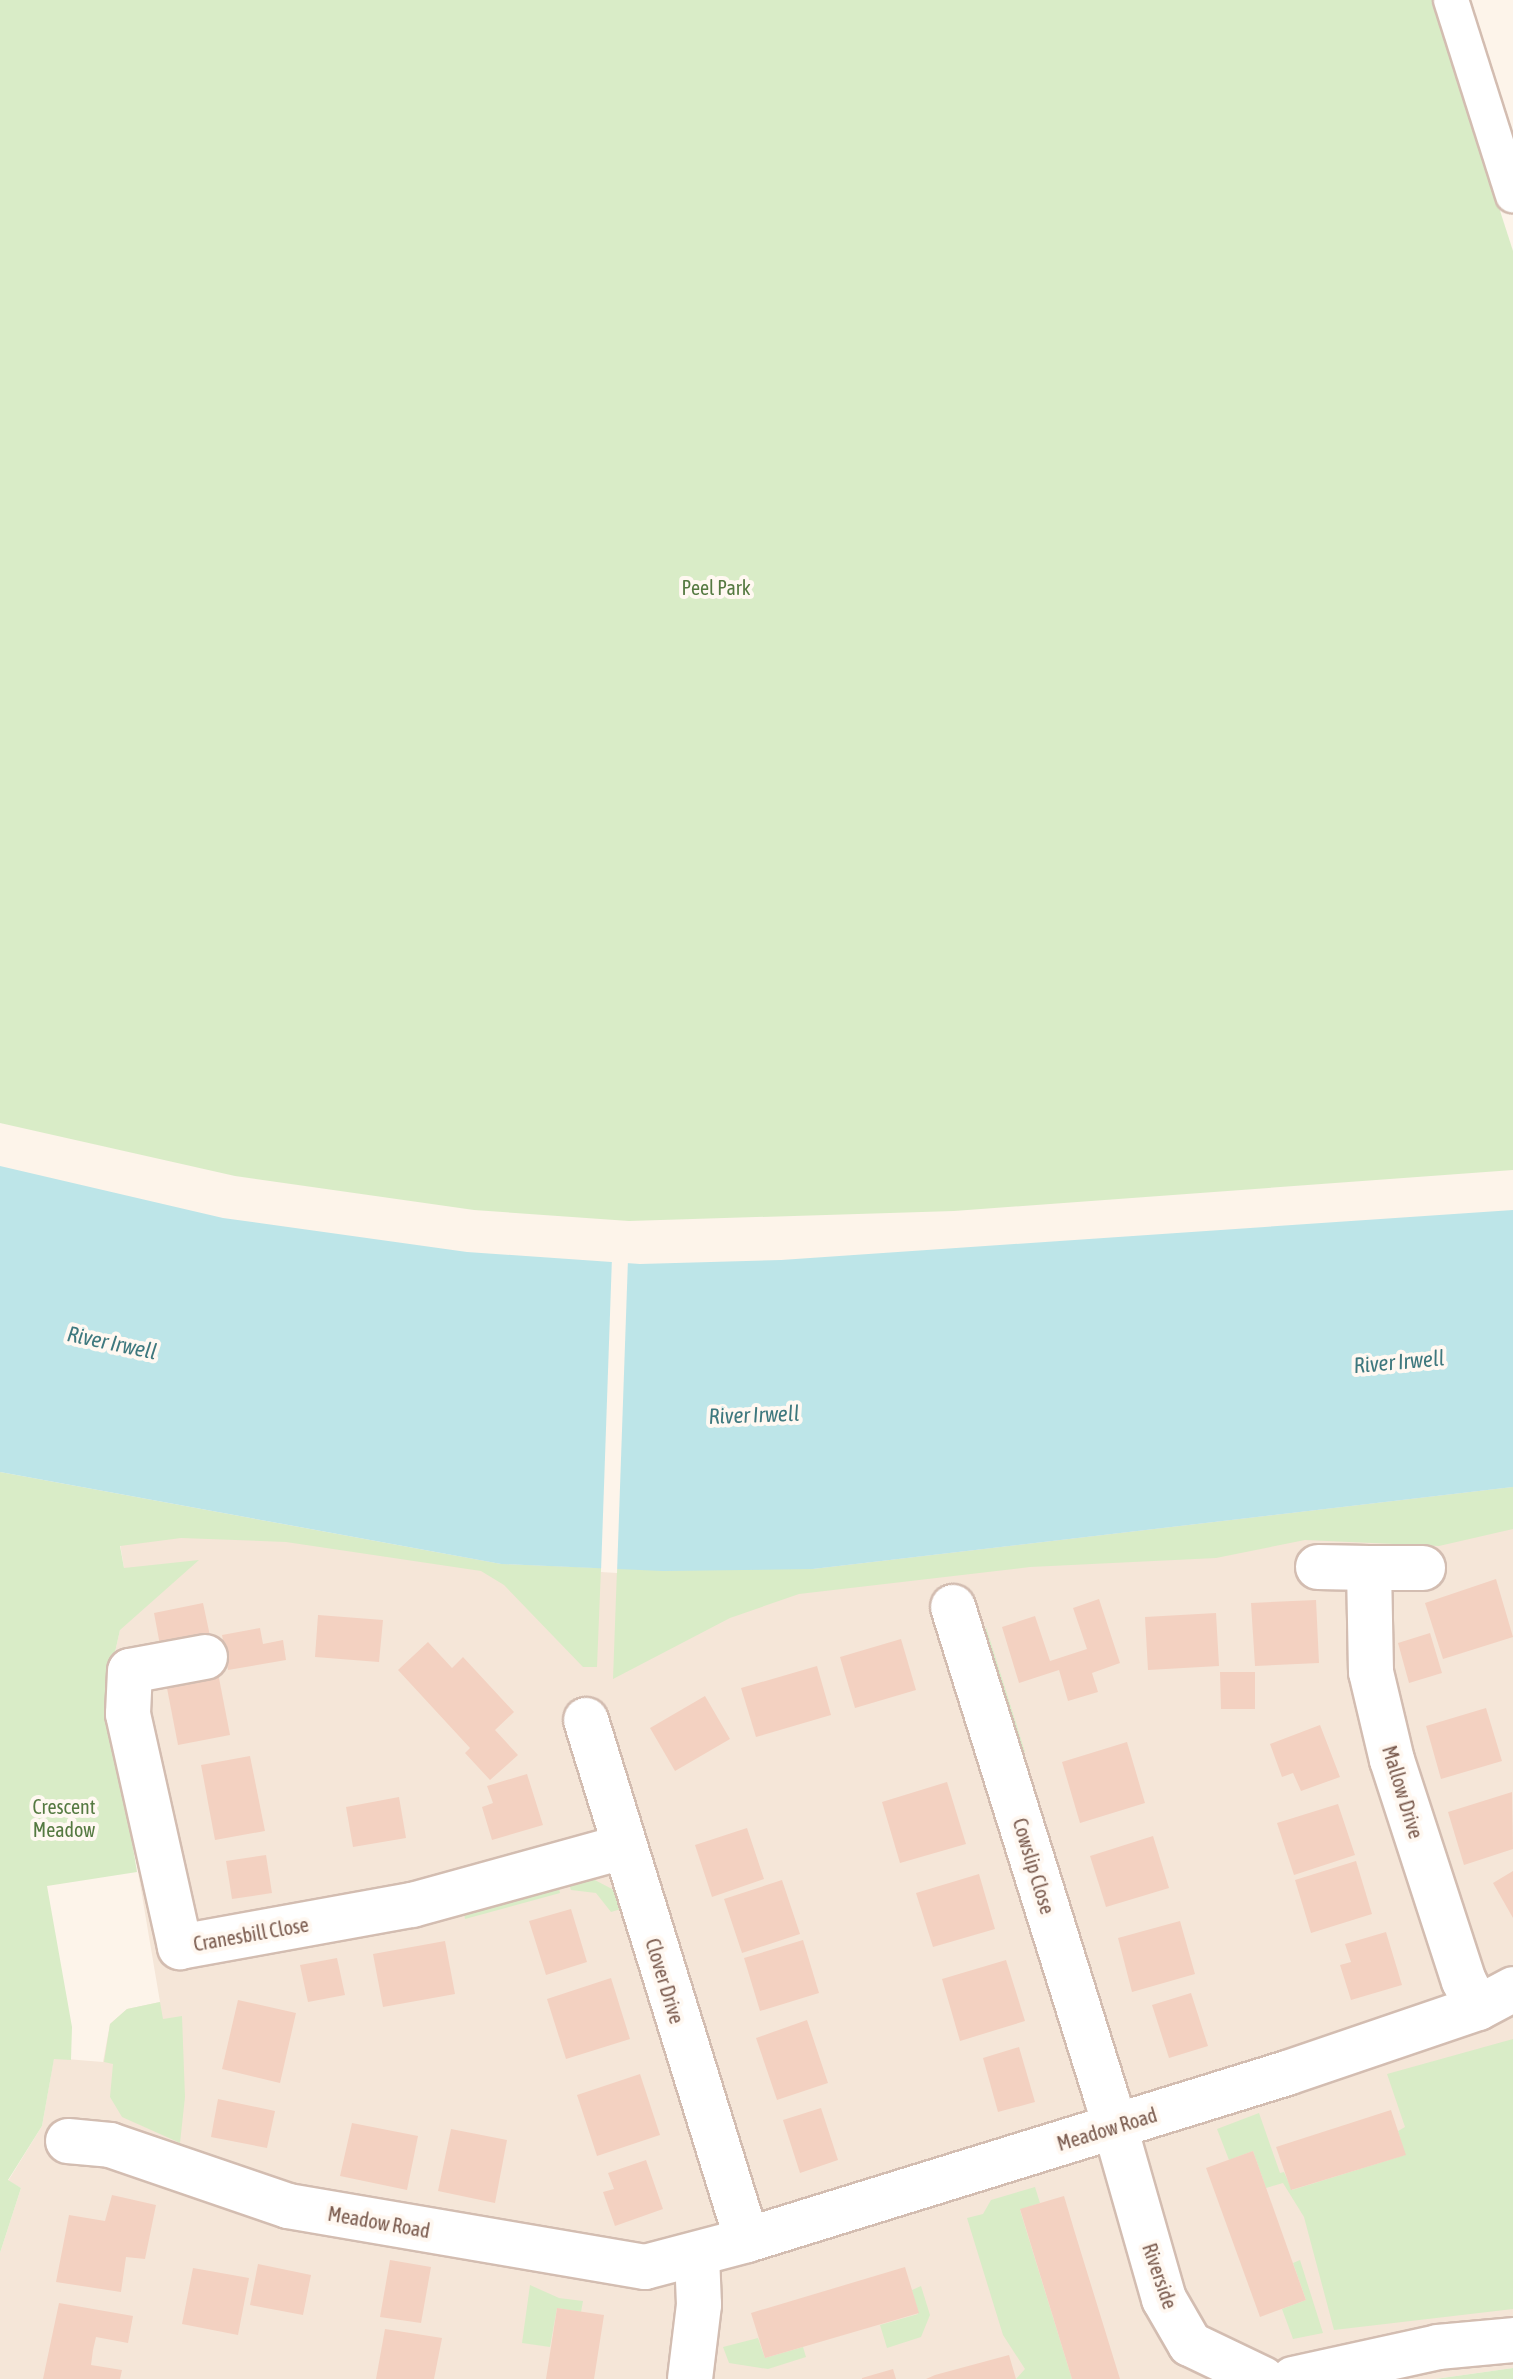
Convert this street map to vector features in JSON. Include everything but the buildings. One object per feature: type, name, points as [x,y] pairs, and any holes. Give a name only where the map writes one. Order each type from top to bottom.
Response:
[{"type":"street","points":[[1451,0],[1513,195]]},
{"type":"street","points":[[1318,1567],[1423,1568]]},
{"type":"street","name":"Mallow Drive","points":[[1369,1568],[1368,1643],[1377,1704],[1464,1981],[1496,1999]]},
{"type":"street","name":"Cowslip Close","points":[[953,1607],[1115,2126]]},
{"type":"street","name":"Cranesbill Close","points":[[205,1657],[130,1671],[128,1714],[180,1947],[405,1907],[623,1847]]},
{"type":"street","name":"Clover Drive","points":[[586,1720],[747,2240]]},
{"type":"street","name":"Meadow Road","points":[[68,2141],[110,2145],[288,2206],[544,2253],[645,2267],[747,2240],[1115,2126],[1496,1999]]},
{"type":"street","name":"Riverside","points":[[1115,2126],[1164,2299],[1190,2344],[1263,2379]]},
{"type":"street","points":[[690,2379],[699,2305],[697,2255]]},
{"type":"street","points":[[1293,2379],[1438,2347],[1513,2340]]},
{"type":"shaded area","points":[[1513,1487],[1513,2368],[1435,2379],[0,2379],[0,2253],[21,2188],[8,2181],[42,2126],[54,2058],[103,2062],[110,2024],[127,2009],[160,2002],[107,1688],[120,1630],[124,1568],[112,1495],[501,1564],[663,1571],[813,1569]]},
{"type":"green space","name":"Peel Park","points":[[0,0],[1432,0],[1513,251],[1513,1170],[954,1211],[629,1221],[474,1210],[235,1176],[0,1123]]},
{"type":"green space","name":"Crescent Meadow","points":[[0,1472],[501,1564],[601,1568],[597,1667],[583,1667],[504,1585],[481,1571],[286,1542],[181,1538],[120,1546],[124,1568],[199,1560],[120,1630],[107,1688],[137,1872],[47,1886],[72,2027],[71,2060],[54,2059],[42,2126],[8,2180],[21,2188],[0,2253]]},
{"type":"green space","points":[[1513,1487],[1513,1529],[1439,1546],[1305,1540],[1216,1558],[1030,1567],[799,1594],[730,1618],[613,1679],[617,1569],[813,1569]]},
{"type":"green space","points":[[986,1627],[1025,1752],[1015,1752],[983,1639]]},
{"type":"green space","points":[[591,1878],[612,1889],[624,1908],[611,1912],[596,1893],[571,1890],[568,1881]]},
{"type":"green space","points":[[558,1884],[560,1893],[465,1919],[463,1909]]},
{"type":"green space","points":[[160,2002],[163,2019],[182,2016],[185,2097],[180,2143],[122,2117],[110,2097],[113,2064],[104,2062],[110,2024],[127,2009]]},
{"type":"green space","points":[[1513,2039],[1513,2309],[1334,2330],[1304,2217],[1283,2183],[1266,2188],[1253,2151],[1229,2160],[1217,2129],[1259,2113],[1280,2173],[1284,2172],[1292,2190],[1405,2155],[1398,2131],[1405,2127],[1387,2074]]},
{"type":"green space","points":[[1035,2187],[1040,2203],[1020,2210],[1072,2379],[1016,2379],[1025,2369],[1003,2335],[967,2218],[983,2214],[991,2200]]},
{"type":"green space","points":[[1300,2260],[1323,2333],[1293,2339],[1282,2309],[1306,2300],[1293,2263]]},
{"type":"green space","points":[[530,2285],[559,2298],[583,2301],[581,2312],[557,2308],[550,2347],[522,2343]]},
{"type":"green space","points":[[921,2286],[930,2315],[921,2337],[887,2348],[880,2325],[918,2314],[912,2290]]},
{"type":"green space","points":[[758,2338],[765,2358],[803,2347],[806,2357],[768,2369],[729,2363],[723,2347]]},
{"type":"green space","points":[[1513,2368],[1513,2379],[1435,2379]]},
{"type":"water","name":"River Irwell","points":[[0,1166],[223,1218],[467,1252],[640,1264],[781,1260],[1513,1210],[1513,1487],[813,1569],[663,1571],[501,1564],[0,1472]]},
{"type":"pier","points":[[612,1257],[628,1259],[617,1573],[601,1572]]}]
